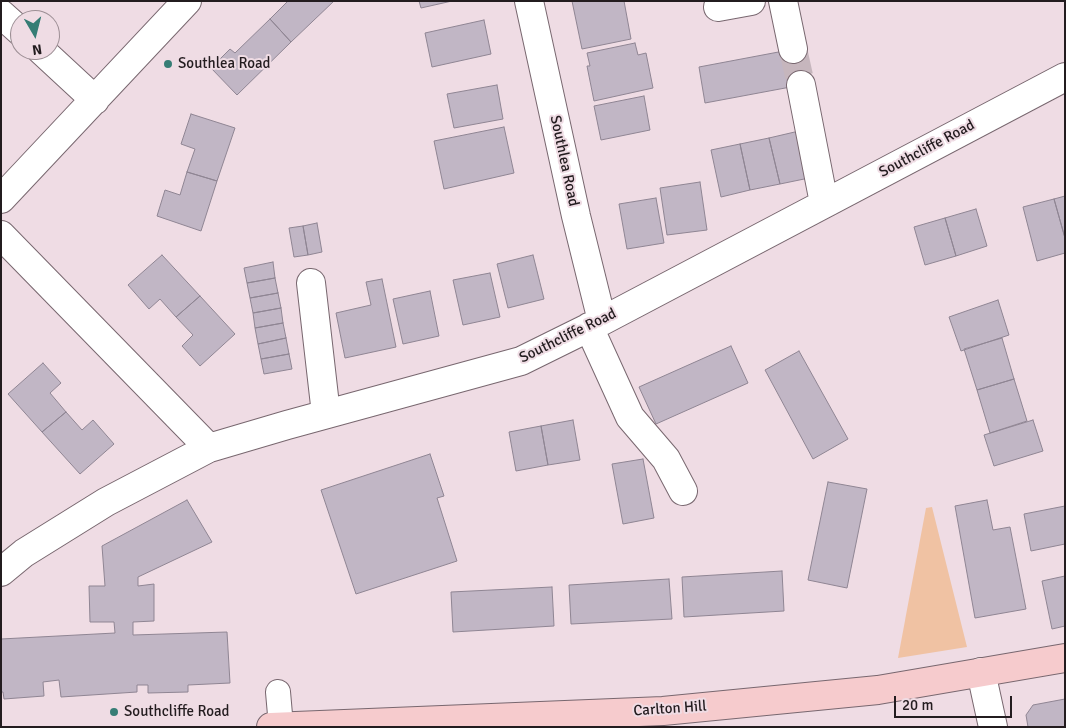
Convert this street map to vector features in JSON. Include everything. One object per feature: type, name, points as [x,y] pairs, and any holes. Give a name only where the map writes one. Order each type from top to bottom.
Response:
[{"type":"main road","name":"Carlton Hill","points":[[271,727],[662,719],[878,690],[1065,658]]},
{"type":"street","points":[[1,199],[186,1]]},
{"type":"street","name":"Southlea Road","points":[[529,1],[576,216],[596,324],[630,417],[666,459],[683,491]]},
{"type":"street","points":[[718,7],[751,1]]},
{"type":"street","points":[[783,1],[793,49]]},
{"type":"street","points":[[51,60],[95,100]]},
{"type":"street","name":"Southcliffe Road","points":[[1,572],[24,553],[106,502],[209,448],[521,361],[596,324],[1065,77]]},
{"type":"street","points":[[801,85],[824,203]]},
{"type":"street","points":[[1,234],[209,448]]},
{"type":"street","points":[[310,283],[326,414]]},
{"type":"street","points":[[981,672],[993,727]]},
{"type":"lane","points":[[278,692],[281,726]]},
{"type":"shaded area","points":[[932,507],[967,647],[898,658],[926,508]]},
{"type":"building","points":[[288,1],[334,1],[291,42],[270,19]]},
{"type":"building","points":[[419,1],[452,1],[421,8]]},
{"type":"building","points":[[572,1],[624,1],[631,39],[582,49]]},
{"type":"building","points":[[270,19],[291,42],[237,95],[211,68],[230,49],[235,53]]},
{"type":"building","points":[[484,20],[491,54],[432,67],[425,33]]},
{"type":"building","points":[[635,43],[638,55],[646,53],[653,88],[594,101],[587,66],[590,66],[587,53]]},
{"type":"building","points":[[805,47],[812,83],[705,103],[699,67]]},
{"type":"building","points":[[497,85],[503,119],[454,128],[447,94]]},
{"type":"building","points":[[644,96],[650,130],[601,140],[594,106]]},
{"type":"building","points":[[191,114],[235,128],[217,181],[187,172],[195,149],[181,144]]},
{"type":"building","points":[[504,127],[514,173],[444,189],[434,141]]},
{"type":"building","points":[[799,131],[809,178],[780,184],[769,138]]},
{"type":"building","points":[[769,138],[780,184],[750,190],[740,144]]},
{"type":"building","points":[[740,144],[750,190],[721,197],[711,150]]},
{"type":"building","points":[[187,172],[217,181],[201,231],[157,216],[165,190],[180,195]]},
{"type":"building","points":[[700,182],[707,230],[667,235],[660,188]]},
{"type":"building","points":[[1065,196],[1065,238],[1054,199]]},
{"type":"building","points":[[656,198],[664,243],[627,249],[619,204]]},
{"type":"building","points":[[1054,199],[1065,238],[1065,253],[1037,261],[1023,207]]},
{"type":"building","points":[[976,209],[987,246],[956,256],[945,218]]},
{"type":"building","points":[[945,218],[956,256],[925,265],[914,227]]},
{"type":"building","points":[[317,223],[322,252],[308,255],[303,226]]},
{"type":"building","points":[[303,226],[308,255],[294,257],[289,228]]},
{"type":"building","points":[[162,255],[200,296],[176,317],[160,299],[149,309],[128,285]]},
{"type":"building","points":[[533,255],[544,299],[508,308],[497,264]]},
{"type":"building","points":[[273,262],[275,278],[247,283],[244,268]]},
{"type":"building","points":[[490,273],[500,317],[463,325],[453,280]]},
{"type":"building","points":[[275,278],[278,293],[250,298],[247,283]]},
{"type":"building","points":[[382,279],[396,347],[345,358],[336,313],[371,305],[366,282]]},
{"type":"building","points":[[430,291],[439,336],[403,344],[393,299]]},
{"type":"building","points":[[278,293],[281,308],[253,313],[250,298]]},
{"type":"building","points":[[200,296],[235,334],[200,366],[182,346],[193,335],[176,317]]},
{"type":"building","points":[[998,300],[1009,335],[961,351],[949,317]]},
{"type":"building","points":[[281,308],[283,323],[255,328],[253,313]]},
{"type":"building","points":[[283,323],[286,338],[258,344],[255,328]]},
{"type":"building","points":[[286,338],[289,354],[261,359],[258,344]]},
{"type":"building","points":[[1002,338],[1014,379],[977,390],[964,349]]},
{"type":"building","points":[[731,346],[748,383],[656,424],[639,387]]},
{"type":"building","points":[[799,351],[848,439],[813,459],[765,370]]},
{"type":"building","points":[[289,354],[292,369],[264,374],[261,359]]},
{"type":"building","points":[[43,363],[61,383],[50,393],[66,412],[42,432],[8,394]]},
{"type":"building","points":[[1014,379],[1027,421],[990,433],[977,390]]},
{"type":"building","points":[[66,412],[82,430],[93,420],[114,444],[80,474],[42,432]]},
{"type":"building","points":[[573,420],[580,460],[548,465],[541,426]]},
{"type":"building","points":[[1033,420],[1043,451],[994,466],[984,435]]},
{"type":"building","points":[[541,426],[548,465],[516,471],[509,432]]},
{"type":"building","points":[[430,454],[444,496],[437,498],[457,561],[356,594],[321,490]]},
{"type":"building","points":[[643,459],[654,518],[623,524],[612,464]]},
{"type":"building","points":[[828,482],[867,489],[847,588],[808,580]]},
{"type":"building","points":[[187,500],[212,542],[138,577],[138,586],[154,584],[154,621],[133,622],[133,635],[227,632],[230,683],[188,685],[188,692],[148,693],[148,685],[137,685],[137,692],[61,697],[59,680],[43,682],[44,696],[4,699],[3,692],[1,692],[1,639],[115,633],[114,622],[90,622],[89,586],[105,586],[102,546]]},
{"type":"building","points":[[987,500],[993,530],[1010,527],[1026,609],[975,618],[955,506]]},
{"type":"building","points":[[1065,506],[1065,544],[1031,551],[1024,514]]},
{"type":"building","points":[[782,571],[784,611],[684,617],[682,577]]},
{"type":"building","points":[[1065,576],[1065,626],[1052,629],[1042,581]]},
{"type":"building","points":[[669,579],[672,619],[571,624],[569,585]]},
{"type":"building","points":[[552,587],[554,626],[453,632],[451,592]]},
{"type":"building","points":[[1065,699],[1065,727],[1028,727],[1026,715],[1033,705]]},
{"type":"tunnel","points":[[793,49],[801,85]]},
{"type":"place","name":"Southlea Road","points":[[168,64]]},
{"type":"place","name":"Southcliffe Road","points":[[114,712]]}]
